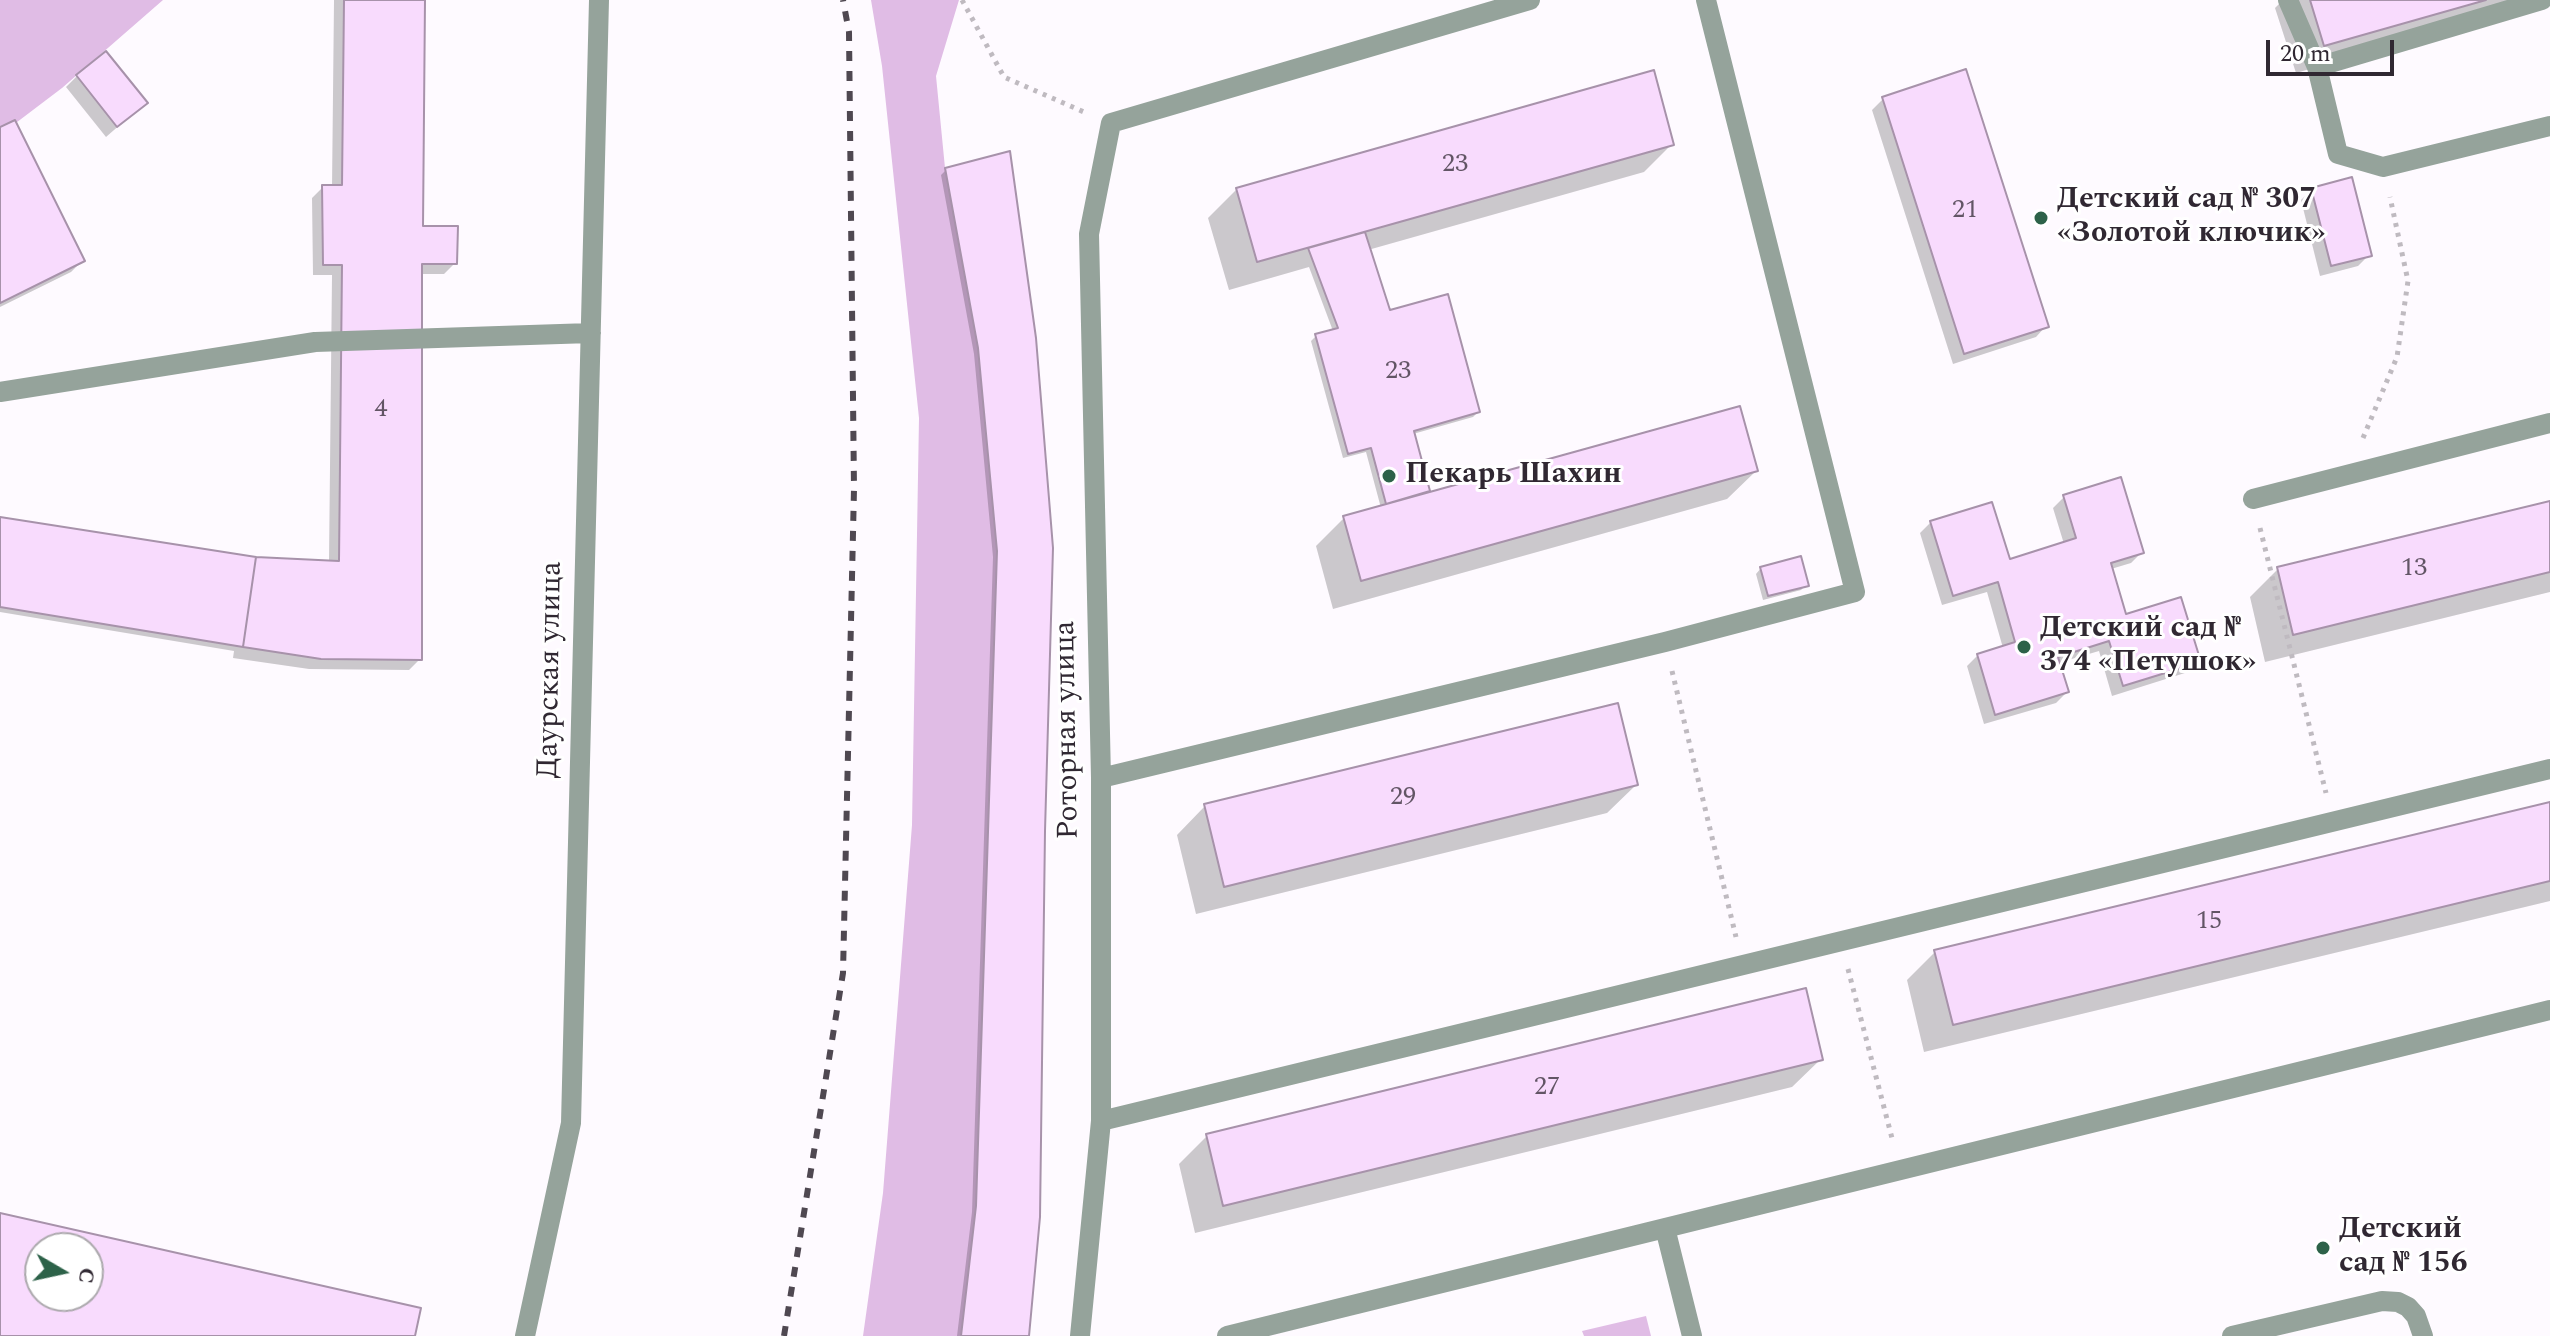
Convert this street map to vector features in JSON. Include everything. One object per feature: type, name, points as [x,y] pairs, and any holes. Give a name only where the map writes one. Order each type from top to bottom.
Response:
[{"type":"street","name":"Даурская улица","points":[[525,1336],[571,1123],[599,0]]},
{"type":"street","points":[[1111,123],[1530,0]]},
{"type":"street","points":[[1101,778],[1665,642],[1855,592],[1706,0]]},
{"type":"street","points":[[2288,0],[2317,67],[2338,154],[2383,167],[2550,126]]},
{"type":"street","points":[[2317,67],[2542,0]]},
{"type":"street","name":"Роторная улица","points":[[1080,1336],[1101,1121],[1101,778],[1089,234],[1111,123]]},
{"type":"street","points":[[0,392],[315,342],[591,333]]},
{"type":"street","points":[[2253,499],[2550,423]]},
{"type":"street","points":[[1101,1121],[2550,769]]},
{"type":"street","points":[[1227,1336],[2550,1010]]},
{"type":"street","points":[[1665,1228],[1692,1336]]},
{"type":"street","points":[[2232,1336],[2382,1301],[2398,1302],[2408,1307],[2416,1316],[2423,1336]]},
{"type":"path","points":[[962,0],[1004,77],[1111,123]]},
{"type":"path","points":[[2347,476],[2397,357],[2408,281],[2383,167]]},
{"type":"path","points":[[2253,499],[2333,822]]},
{"type":"path","points":[[1665,642],[1743,965]]},
{"type":"path","points":[[1840,941],[1900,1170]]},
{"type":"shaded area","points":[[0,0],[163,0],[62,88],[0,135]]},
{"type":"shaded area","points":[[871,0],[959,0],[936,76],[945,168],[978,348],[997,551],[976,1206],[961,1336],[863,1336],[883,1193],[912,825],[919,418],[882,66]]},
{"type":"shaded area","points":[[1646,1316],[1651,1336],[1584,1336],[1582,1331]]},
{"type":"building","points":[[344,0],[425,0],[423,226],[458,226],[457,264],[422,264],[422,660],[321,659],[243,647],[256,557],[339,561],[342,265],[323,265],[322,185],[342,185]]},
{"type":"building","points":[[2310,0],[2486,0],[2324,46]]},
{"type":"building","points":[[106,51],[148,103],[117,127],[76,75]]},
{"type":"building","points":[[1966,69],[2049,327],[1964,354],[1882,97]]},
{"type":"building","points":[[1654,70],[1674,145],[1257,262],[1236,188]]},
{"type":"building","points":[[15,120],[85,261],[0,303],[0,127]]},
{"type":"building","points":[[1010,151],[1036,338],[1053,548],[1045,831],[1040,1217],[1029,1336],[961,1336],[976,1206],[997,551],[978,348],[945,168]]},
{"type":"building","points":[[2352,177],[2372,256],[2331,266],[2311,188]]},
{"type":"building","points":[[1365,232],[1390,310],[1448,294],[1480,412],[1414,431],[1430,491],[1386,504],[1371,448],[1348,454],[1315,334],[1338,328],[1308,248]]},
{"type":"building","points":[[1740,406],[1758,471],[1361,581],[1343,516]]},
{"type":"building","points":[[2121,477],[2144,553],[2111,563],[2126,614],[2181,597],[2201,662],[2123,686],[2109,641],[2058,657],[2069,692],[1995,715],[1977,654],[2015,642],[1998,582],[1953,596],[1930,521],[1992,502],[2010,559],[2076,538],[2063,495]]},
{"type":"building","points":[[2550,501],[2550,572],[2293,635],[2277,567]]},
{"type":"building","points":[[0,517],[256,557],[243,647],[0,607]]},
{"type":"building","points":[[1801,556],[1809,586],[1768,596],[1760,567]]},
{"type":"building","points":[[1618,703],[1638,785],[1224,887],[1204,804]]},
{"type":"building","points":[[2550,802],[2550,881],[1953,1025],[1934,950]]},
{"type":"building","points":[[1806,988],[1823,1060],[1223,1206],[1206,1134]]},
{"type":"building","points":[[0,1213],[84,1232],[24,1232],[24,1312],[104,1312],[104,1236],[421,1308],[415,1336],[0,1336]]},
{"type":"railway","points":[[784,1336],[843,973],[854,489],[849,32],[843,0]]},
{"type":"place","name":"Детский сад № 307 «Золотой ключик»","points":[[2041,218]]},
{"type":"place","name":"Пекарь Шахин","points":[[1389,476]]},
{"type":"place","name":"Детский сад № 374 «Петушок»","points":[[2024,647]]},
{"type":"place","name":"Детский сад № 156","points":[[2323,1248]]}]
